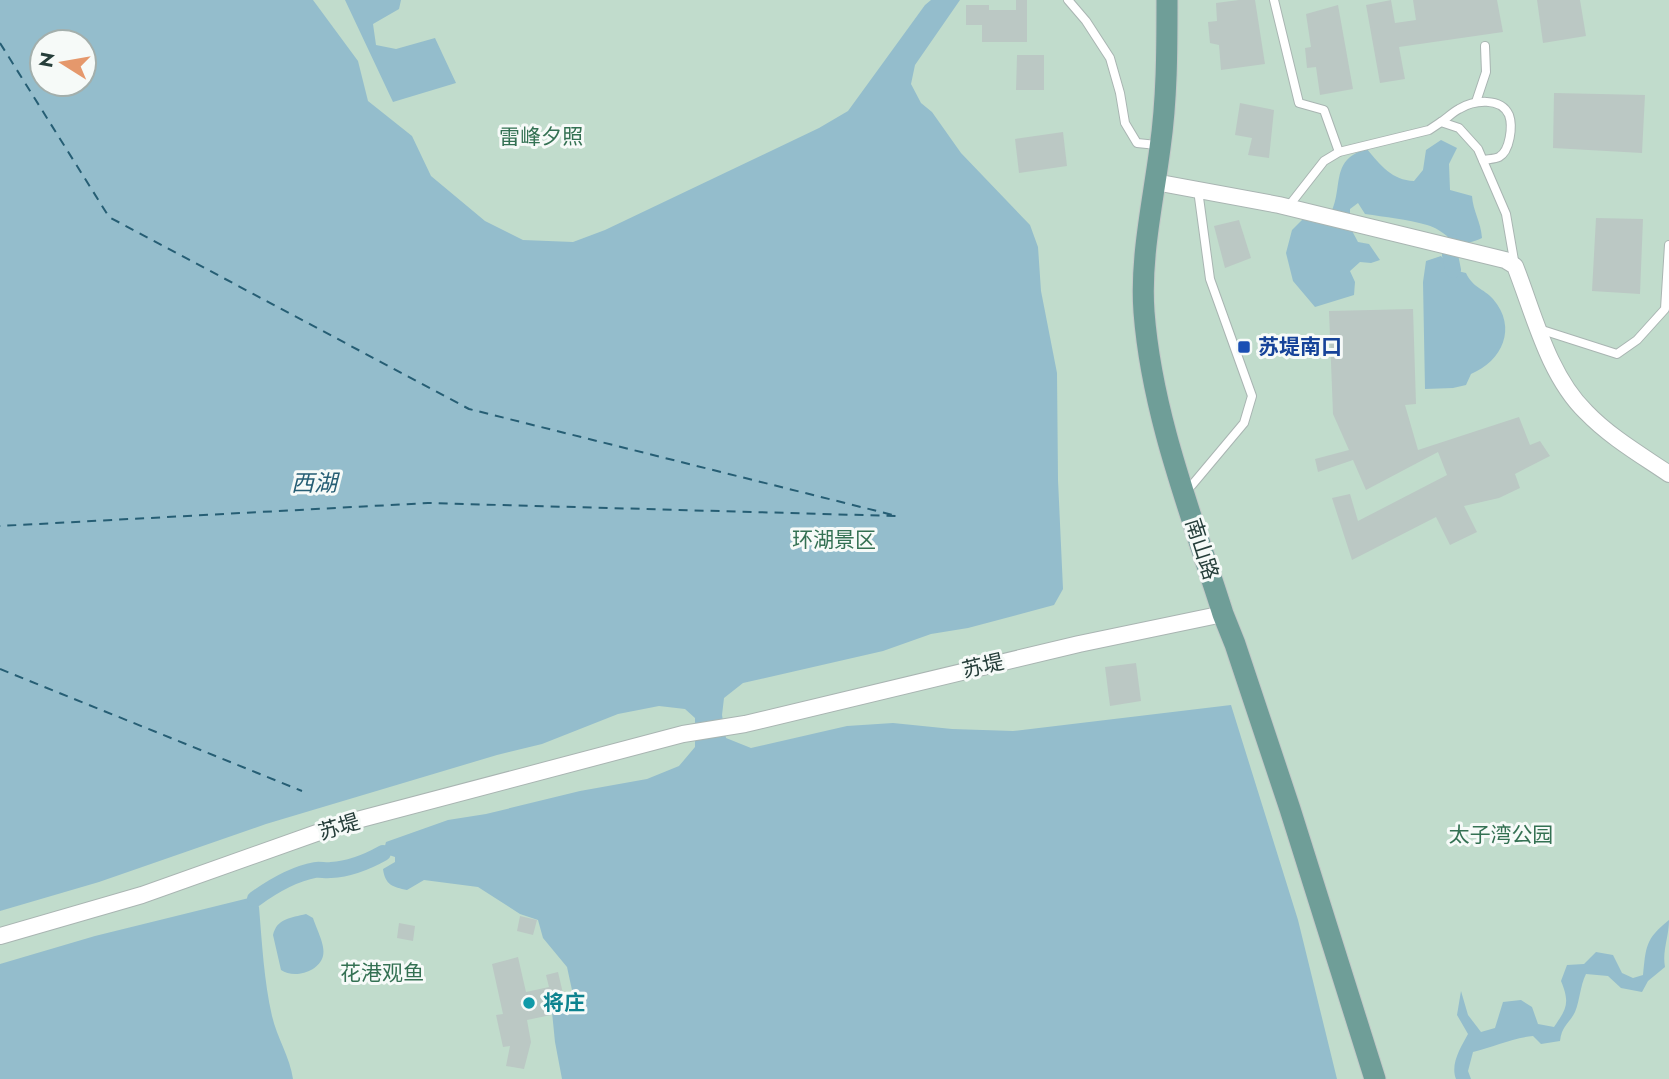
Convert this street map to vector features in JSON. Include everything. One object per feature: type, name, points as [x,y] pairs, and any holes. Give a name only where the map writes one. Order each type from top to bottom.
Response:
[{"type":"main road","name":"南山路","points":[[1167,0],[1167,67],[1147,240],[1144,310],[1155,397],[1375,1079]]},
{"type":"street","points":[[1155,182],[1288,207],[1505,260],[1515,266],[1550,357],[1584,411],[1611,434],[1669,474]]},
{"type":"street","name":"苏堤","points":[[0,936],[142,895],[342,824],[683,734],[745,723],[1079,644],[1223,614]]},
{"type":"lane","points":[[1068,0],[1086,21],[1110,58],[1121,93],[1125,123],[1137,142],[1160,145]]},
{"type":"lane","points":[[1274,0],[1299,103],[1324,110],[1339,152]]},
{"type":"lane","points":[[1476,102],[1486,72],[1485,46]]},
{"type":"lane","points":[[1288,207],[1324,161],[1339,152],[1429,130],[1461,107],[1476,102],[1493,102],[1504,107],[1510,117],[1509,140],[1506,151],[1498,158],[1483,160]]},
{"type":"lane","points":[[1441,122],[1459,128],[1478,149],[1507,214],[1515,266]]},
{"type":"lane","points":[[1184,490],[1192,485],[1244,423],[1252,396],[1210,279],[1198,190]]},
{"type":"lane","points":[[1539,329],[1617,354],[1637,340],[1665,309],[1669,245]]},
{"type":"green space","name":"环湖景区","points":[[0,0],[1669,0],[1669,1079],[0,1079]]},
{"type":"water","name":"西湖","points":[[0,0],[313,0],[358,61],[368,101],[412,136],[431,176],[485,221],[523,240],[573,242],[605,230],[819,128],[848,111],[925,5],[931,0],[960,0],[915,65],[911,84],[921,103],[932,112],[961,153],[1030,225],[1038,247],[1041,291],[1057,373],[1063,589],[1054,605],[968,628],[931,634],[883,651],[743,683],[724,698],[722,715],[726,738],[751,748],[847,726],[893,723],[1013,731],[1231,705],[1298,920],[1337,1079],[562,1079],[552,1012],[575,1004],[567,967],[543,938],[538,920],[520,914],[478,887],[424,880],[407,890],[394,886],[386,879],[383,869],[395,862],[395,857],[383,853],[386,842],[448,820],[647,779],[679,766],[695,747],[695,718],[685,709],[659,706],[618,714],[542,744],[266,824],[99,882],[0,911]]},
{"type":"water","points":[[345,0],[401,0],[399,9],[373,24],[376,45],[396,49],[435,38],[456,83],[393,102]]},
{"type":"water","points":[[1441,140],[1457,148],[1449,164],[1450,190],[1472,196],[1482,238],[1472,242],[1458,242],[1427,225],[1365,214],[1358,203],[1350,209],[1350,227],[1358,242],[1369,244],[1380,260],[1360,262],[1350,271],[1355,282],[1354,295],[1315,307],[1293,281],[1286,253],[1292,230],[1308,214],[1328,218],[1342,168],[1355,154],[1367,149],[1393,175],[1414,181],[1423,170],[1426,150]]},
{"type":"water","points":[[1441,256],[1453,270],[1466,273],[1472,282],[1493,299],[1501,310],[1505,332],[1498,352],[1491,361],[1471,374],[1466,385],[1425,389],[1423,282],[1426,261]]},
{"type":"water","points":[[249,898],[255,899],[259,907],[269,1003],[293,1079],[0,1079],[0,964],[95,936]]},
{"type":"water","points":[[306,914],[313,918],[322,942],[324,952],[321,962],[311,970],[299,974],[286,973],[281,970],[273,935],[275,929],[281,922]]},
{"type":"water","points":[[1669,920],[1665,967],[1648,981],[1642,992],[1621,988],[1608,976],[1586,974],[1575,1012],[1564,1028],[1560,1041],[1541,1044],[1533,1036],[1473,1052],[1468,1071],[1471,1079],[1456,1079],[1455,1062],[1468,1034],[1457,1015],[1461,991],[1468,1015],[1481,1032],[1495,1028],[1503,1002],[1521,1000],[1532,1007],[1538,1024],[1554,1027],[1566,1005],[1561,981],[1567,965],[1584,964],[1596,952],[1613,955],[1622,973],[1633,978],[1643,975],[1648,944]]},
{"type":"building","points":[[1016,0],[1027,0],[1027,42],[982,42],[982,25],[966,25],[966,5],[989,5],[989,10],[1016,10]]},
{"type":"building","points":[[1255,0],[1265,64],[1221,70],[1219,45],[1210,43],[1208,22],[1217,21],[1216,3]]},
{"type":"building","points":[[1391,0],[1395,23],[1416,20],[1413,0],[1497,0],[1503,32],[1399,47],[1405,79],[1380,83],[1366,5]]},
{"type":"building","points":[[1537,0],[1580,0],[1586,36],[1543,43]]},
{"type":"building","points":[[1338,5],[1353,89],[1320,95],[1316,67],[1307,68],[1305,48],[1311,47],[1306,14]]},
{"type":"building","points":[[1017,55],[1044,55],[1044,90],[1016,90]]},
{"type":"building","points":[[1554,93],[1645,95],[1642,153],[1553,148]]},
{"type":"building","points":[[1240,103],[1274,110],[1269,158],[1248,155],[1252,138],[1235,135]]},
{"type":"building","points":[[1063,132],[1067,166],[1019,173],[1015,139]]},
{"type":"building","points":[[1596,218],[1643,219],[1640,294],[1592,291]]},
{"type":"building","points":[[1239,220],[1251,258],[1225,268],[1214,226]]},
{"type":"building","points":[[1413,309],[1416,404],[1405,405],[1418,450],[1519,417],[1530,445],[1540,441],[1550,456],[1515,474],[1520,488],[1499,498],[1464,506],[1477,532],[1450,545],[1436,517],[1352,560],[1332,498],[1350,494],[1358,521],[1447,475],[1438,452],[1366,490],[1353,460],[1318,472],[1315,459],[1349,450],[1333,414],[1329,311]]},
{"type":"building","points":[[1136,663],[1141,701],[1110,706],[1105,667]]},
{"type":"building","points":[[520,916],[537,920],[533,935],[517,931]]},
{"type":"building","points":[[399,923],[415,926],[413,941],[397,938]]},
{"type":"building","name":"将庄","points":[[518,957],[526,992],[549,987],[546,975],[558,972],[565,1002],[550,1005],[551,1015],[527,1020],[531,1042],[524,1069],[506,1066],[510,1046],[503,1047],[496,1015],[503,1014],[492,964]]},
{"type":"waterway","points":[[1453,242],[1450,255],[1453,270]]},
{"type":"waterway","points":[[255,899],[299,874],[352,867],[383,853]]},
{"type":"ferry route","points":[[0,43],[109,217],[469,409],[897,516],[428,503],[0,526]]},
{"type":"ferry route","points":[[0,669],[302,791]]},
{"type":"place","name":"苏堤南口","points":[[1244,347]]},
{"type":"place","name":"将庄","points":[[529,1003]]},
{"type":"park label","name":"雷峰夕照","points":[[541,137]]},
{"type":"park label","name":"太子湾公园","points":[[1501,835]]},
{"type":"park label","name":"花港观鱼","points":[[382,973]]}]
